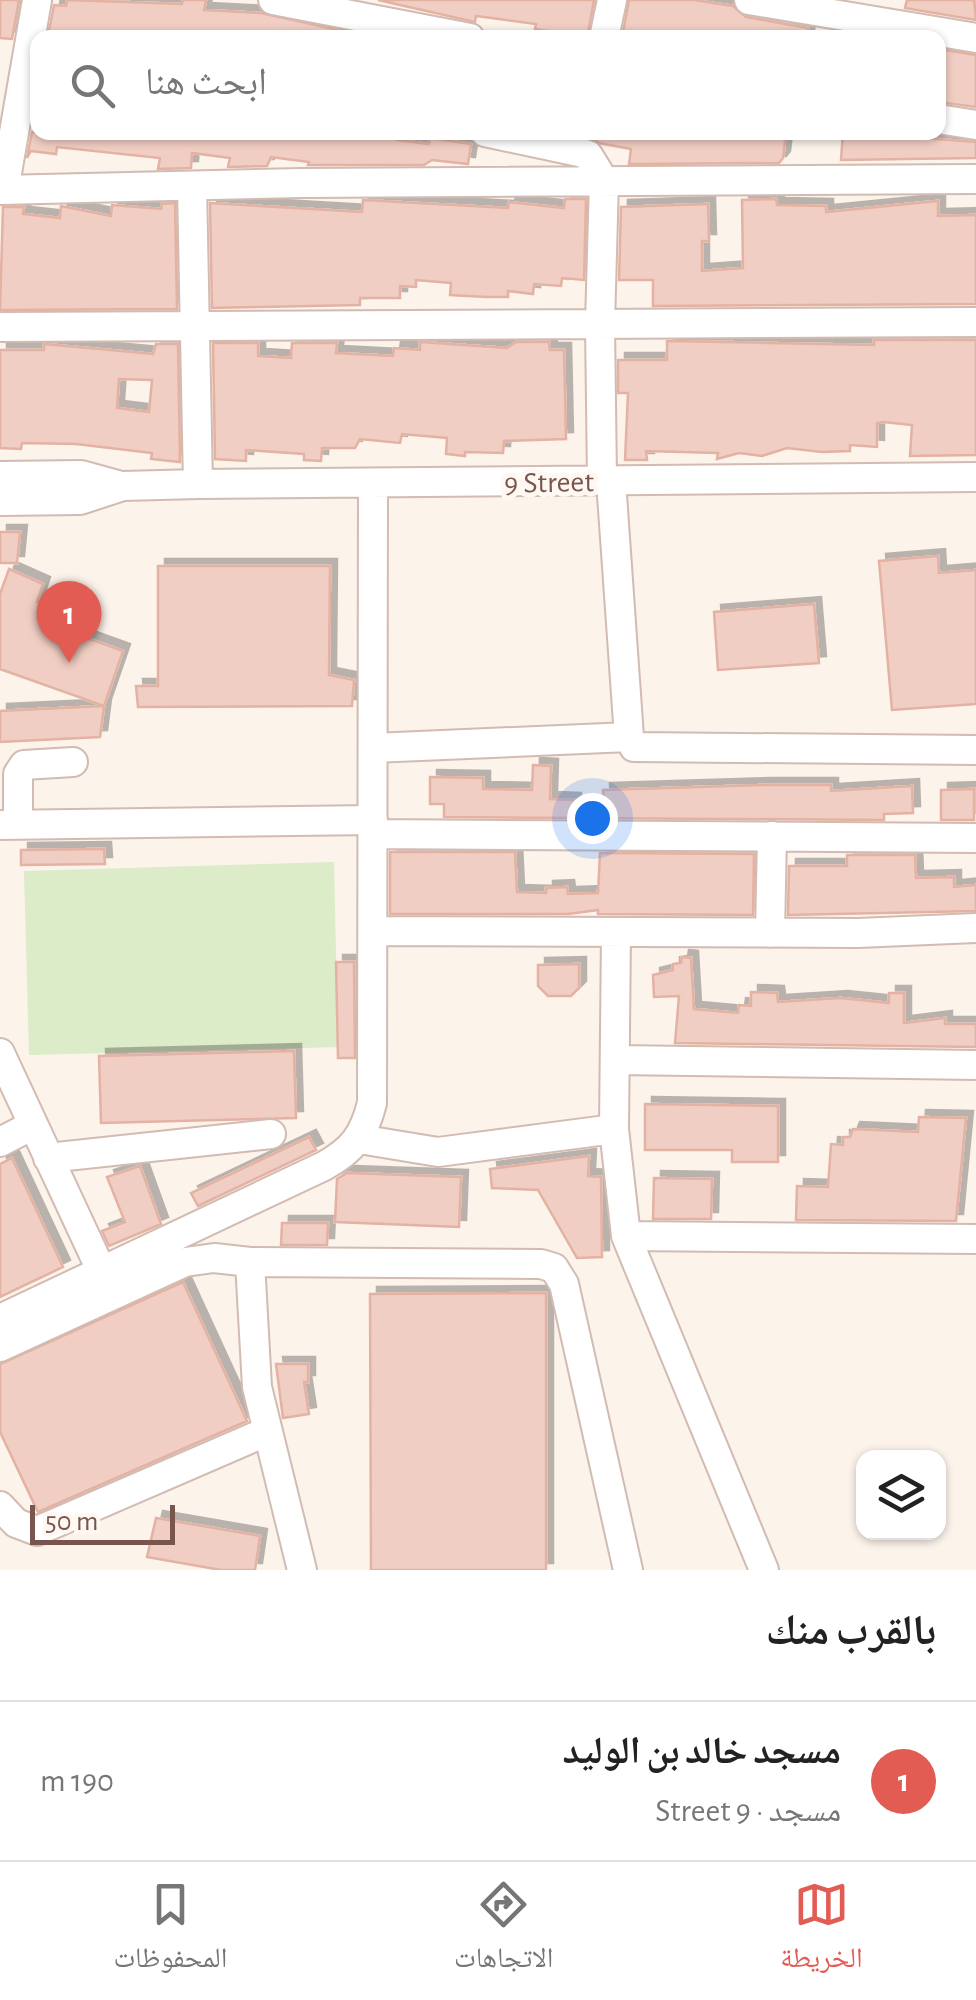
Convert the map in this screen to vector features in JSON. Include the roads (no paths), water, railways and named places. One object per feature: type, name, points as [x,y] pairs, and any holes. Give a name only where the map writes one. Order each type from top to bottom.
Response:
[{"type":"street","points":[[37,0],[18,62],[2,190],[976,179]]},
{"type":"street","points":[[274,0],[361,27],[426,14],[455,30]]},
{"type":"street","points":[[606,30],[612,0]]},
{"type":"street","points":[[749,0],[798,3],[885,29]]},
{"type":"street","points":[[946,35],[976,38]]},
{"type":"street","points":[[946,120],[976,126]]},
{"type":"street","points":[[582,142],[604,181],[600,324],[607,481],[629,738],[634,747],[976,750]]},
{"type":"street","points":[[192,186],[198,484]]},
{"type":"street","points":[[0,327],[976,322]]},
{"type":"street","name":"9 Street","points":[[0,476],[81,475],[123,486],[976,477]]},
{"type":"street","points":[[0,1319],[324,1166],[348,1152],[359,1139],[372,1103],[372,484]]},
{"type":"street","name":"9 Street","points":[[0,501],[80,500],[123,486]]},
{"type":"street","points":[[372,748],[629,738]]},
{"type":"street","points":[[73,762],[24,764],[18,774],[9,824],[976,838]]},
{"type":"street","points":[[770,933],[772,836]]},
{"type":"street","points":[[373,931],[770,933],[976,928]]},
{"type":"street","points":[[616,932],[614,1129],[626,1236],[764,1570]]},
{"type":"street","points":[[0,1053],[101,1270]]},
{"type":"street","points":[[615,1060],[976,1065]]},
{"type":"street","points":[[0,1142],[32,1125]]},
{"type":"street","points":[[359,1139],[438,1152],[614,1129]]},
{"type":"street","points":[[48,1158],[271,1134]]},
{"type":"street","points":[[626,1236],[976,1239]]},
{"type":"street","points":[[0,1347],[185,1262],[214,1258],[250,1262],[542,1264],[554,1268],[564,1284],[585,1366],[628,1570]]},
{"type":"street","points":[[250,1262],[258,1387],[302,1570]]},
{"type":"street","points":[[0,1506],[16,1523],[37,1531],[268,1431]]},
{"type":"place","name":"مسجد خالد بن الوليد","points":[[69,663]]}]
